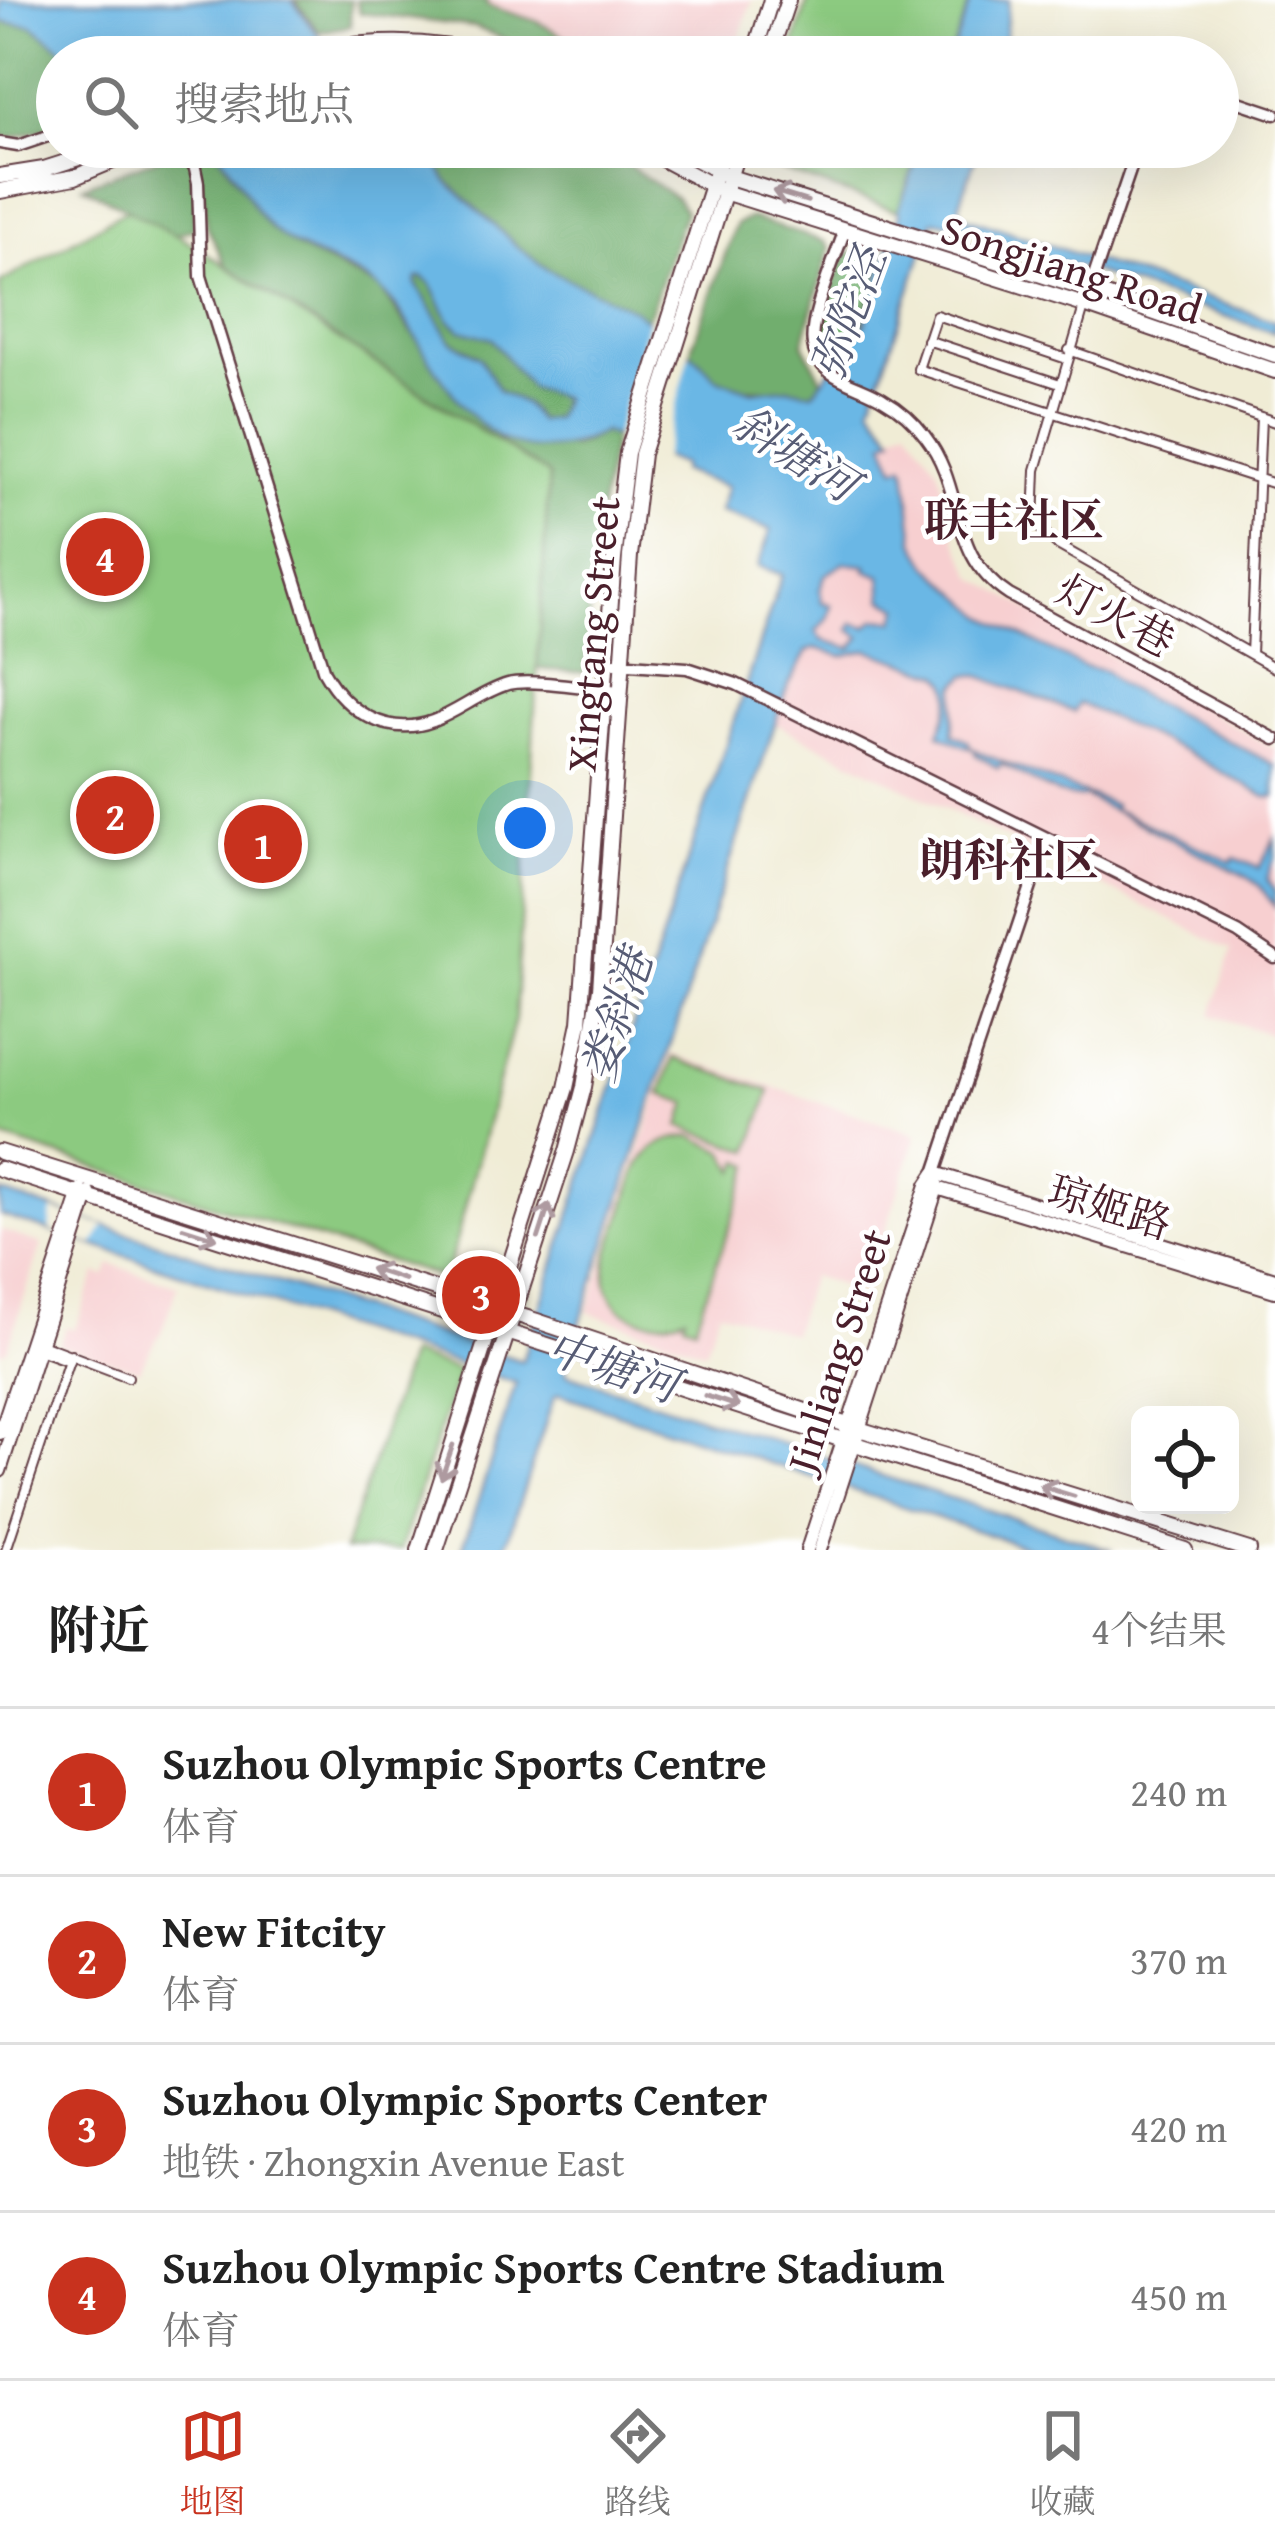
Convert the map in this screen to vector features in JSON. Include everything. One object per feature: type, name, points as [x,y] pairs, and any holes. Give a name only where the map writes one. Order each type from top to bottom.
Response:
[{"type":"main road","points":[[760,36],[771,0]]},
{"type":"main road","points":[[776,36],[788,0]]},
{"type":"main road","points":[[0,176],[43,168]]},
{"type":"main road","points":[[0,191],[98,168]]},
{"type":"main road","points":[[688,168],[720,182]]},
{"type":"main road","points":[[701,168],[720,182]]},
{"type":"main road","name":"Xingtang Street","points":[[436,1550],[508,1332],[506,1312],[580,1022],[637,415],[675,320],[722,168]]},
{"type":"main road","name":"Xingtang Street","points":[[720,182],[728,168]]},
{"type":"main road","name":"Songjiang Road","points":[[720,182],[845,229],[891,235]]},
{"type":"main road","name":"Songjiang Road","points":[[720,182],[1275,355]]},
{"type":"main road","name":"Songjiang Road","points":[[1087,298],[1275,371]]},
{"type":"main road","points":[[0,1152],[576,1334],[1185,1550]]},
{"type":"main road","points":[[0,1169],[492,1328],[1249,1550]]},
{"type":"main road","points":[[0,1471],[88,1179]]},
{"type":"main road","name":"琼姬路","points":[[933,1182],[1275,1279]]},
{"type":"main road","name":"琼姬路","points":[[933,1182],[1275,1291]]},
{"type":"main road","name":"Jinliang Street","points":[[807,1550],[842,1465],[933,1182]]},
{"type":"main road","points":[[0,1433],[70,1238]]},
{"type":"main road","name":"Xingtang Street","points":[[419,1550],[485,1347],[492,1328],[506,1312]]},
{"type":"main road","name":"Jinliang Street","points":[[820,1550],[834,1488]]},
{"type":"street","points":[[1239,102],[1275,114]]},
{"type":"street","points":[[0,143],[18,146],[36,140]]},
{"type":"street","points":[[195,168],[201,276],[324,672],[333,687],[367,718],[407,726],[433,721],[510,683],[611,690]]},
{"type":"street","points":[[1131,168],[1068,354],[1036,470],[1034,522],[1056,544],[1275,668]]},
{"type":"street","name":"灯火巷","points":[[845,229],[812,337],[814,352],[827,370],[879,396],[908,417],[931,444],[950,482],[966,548],[989,580],[1275,739]]},
{"type":"street","points":[[1275,422],[936,315],[918,369],[1275,484]]},
{"type":"street","points":[[928,340],[1060,384]]},
{"type":"street","points":[[1251,654],[1262,417]]},
{"type":"street","points":[[614,663],[687,668],[736,684],[1238,934],[1275,958]]},
{"type":"street","name":"Jinliang Street","points":[[933,1182],[1047,839]]},
{"type":"street","points":[[40,1347],[128,1377]]},
{"type":"street","points":[[6,1550],[72,1358]]},
{"type":"shaded area","points":[[487,0],[752,0],[739,36],[563,36],[536,21],[486,5]]},
{"type":"shaded area","points":[[908,426],[938,469],[956,539],[975,578],[1275,749],[1275,1036],[1212,1015],[1232,950],[776,724],[788,685],[805,652],[815,648],[802,630],[874,443]]},
{"type":"shaded area","points":[[671,1054],[917,1134],[865,1293],[811,1276],[792,1334],[719,1310],[705,1351],[587,1312]]},
{"type":"shaded area","points":[[0,1230],[42,1244],[7,1350],[0,1353]]},
{"type":"shaded area","points":[[110,1264],[178,1286],[161,1332],[139,1370],[59,1345],[66,1327],[75,1329],[96,1273],[105,1276]]},
{"type":"green space","points":[[295,0],[351,0],[350,26],[319,32]]},
{"type":"green space","points":[[356,0],[487,0],[486,5],[536,21],[563,36],[496,36],[474,27],[360,13]]},
{"type":"green space","points":[[808,0],[971,0],[958,36],[797,36]]},
{"type":"green space","points":[[0,22],[33,26],[46,36],[36,36],[36,131],[0,136]]},
{"type":"green space","points":[[131,168],[229,168],[269,227],[298,248],[380,288],[466,407],[501,440],[574,447],[603,432],[614,437],[597,525],[585,673],[537,669],[549,475],[226,266],[207,226],[203,191],[194,212],[194,229],[175,235],[83,186]]},
{"type":"green space","points":[[439,168],[632,168],[676,198],[685,211],[648,319],[548,270],[446,180]]},
{"type":"green space","points":[[774,168],[913,168],[898,211]]},
{"type":"green space","points":[[133,206],[550,475],[515,1019],[446,1279],[0,1137],[0,283]]},
{"type":"green space","points":[[750,218],[824,241],[830,248],[803,343],[823,381],[815,392],[738,388],[716,378],[690,352],[736,224]]},
{"type":"green space","points":[[855,251],[882,260],[859,332],[832,364],[822,339],[824,311],[844,256]]},
{"type":"green space","points":[[422,277],[454,325],[492,339],[529,387],[562,398],[563,407],[555,418],[538,421],[528,407],[499,391],[476,354],[451,341],[416,284]]},
{"type":"green space","points":[[673,1058],[770,1091],[750,1151],[680,1126],[688,1103],[661,1094]]},
{"type":"green space","points":[[692,1136],[724,1151],[736,1171],[741,1161],[751,1165],[695,1326],[684,1322],[685,1316],[659,1321],[634,1317],[615,1303],[609,1291],[610,1250],[644,1158],[663,1142]]},
{"type":"green space","points":[[409,1354],[459,1371],[400,1550],[344,1550]]},
{"type":"water","points":[[0,0],[292,0],[319,36],[46,36],[33,26],[0,22]]},
{"type":"water","points":[[971,0],[1009,0],[1005,36],[958,36]]},
{"type":"water","name":"斜塘河","points":[[230,168],[439,168],[446,180],[548,270],[635,310],[716,378],[753,391],[790,388],[813,393],[865,324],[913,168],[972,168],[959,206],[963,216],[1275,321],[1275,333],[980,234],[975,226],[933,221],[871,406],[894,437],[885,442],[896,468],[904,465],[906,469],[915,542],[929,566],[986,617],[1082,666],[1105,671],[1120,685],[1275,765],[1275,797],[1266,797],[1191,755],[1078,703],[1074,712],[977,675],[967,675],[956,686],[953,734],[980,753],[1114,805],[1113,809],[1232,862],[1235,858],[1259,868],[1274,839],[1275,857],[1267,879],[1275,892],[1275,907],[1259,885],[1243,875],[1085,797],[1065,795],[1001,764],[998,768],[976,751],[939,734],[951,695],[940,674],[868,650],[842,656],[816,648],[807,651],[786,690],[565,1369],[567,1374],[1112,1550],[1035,1550],[559,1394],[554,1397],[504,1550],[462,1550],[516,1383],[0,1215],[0,1192],[522,1361],[782,575],[758,566],[771,530],[719,512],[727,487],[681,471],[682,465],[603,432],[545,449],[521,446],[479,423],[443,380],[390,300],[359,275],[272,229]],"holes":[[[422,277],[449,320],[461,330],[492,339],[529,387],[562,398],[555,418],[538,421],[525,404],[499,391],[480,357],[451,341],[416,284]],[[845,563],[867,566],[866,570],[881,576],[883,599],[900,608],[895,621],[876,619],[867,627],[853,623],[850,630],[861,637],[852,648],[822,640],[816,631],[828,619],[832,605],[822,602],[825,575]]]},
{"type":"pier","points":[[650,313],[692,346],[661,464],[613,443]]},
{"type":"pier","points":[[52,1210],[105,1226],[93,1245],[50,1231]]},
{"type":"place","name":"Suzhou Olympic Sports Centre Stadium","points":[[105,557]]},
{"type":"place","name":"New Fitcity","points":[[115,815]]},
{"type":"place","name":"Suzhou Olympic Sports Centre","points":[[263,844]]},
{"type":"place","name":"Suzhou Olympic Sports Center","points":[[481,1295]]},
{"type":"district","name":"联丰社区","points":[[1014,519]]},
{"type":"district","name":"朗科社区","points":[[1009,859]]},
{"type":"water label","name":"弥陀泾","points":[[848,313]]},
{"type":"water label","name":"娄斜港","points":[[616,1015]]},
{"type":"water label","name":"中塘河","points":[[613,1366]]}]
